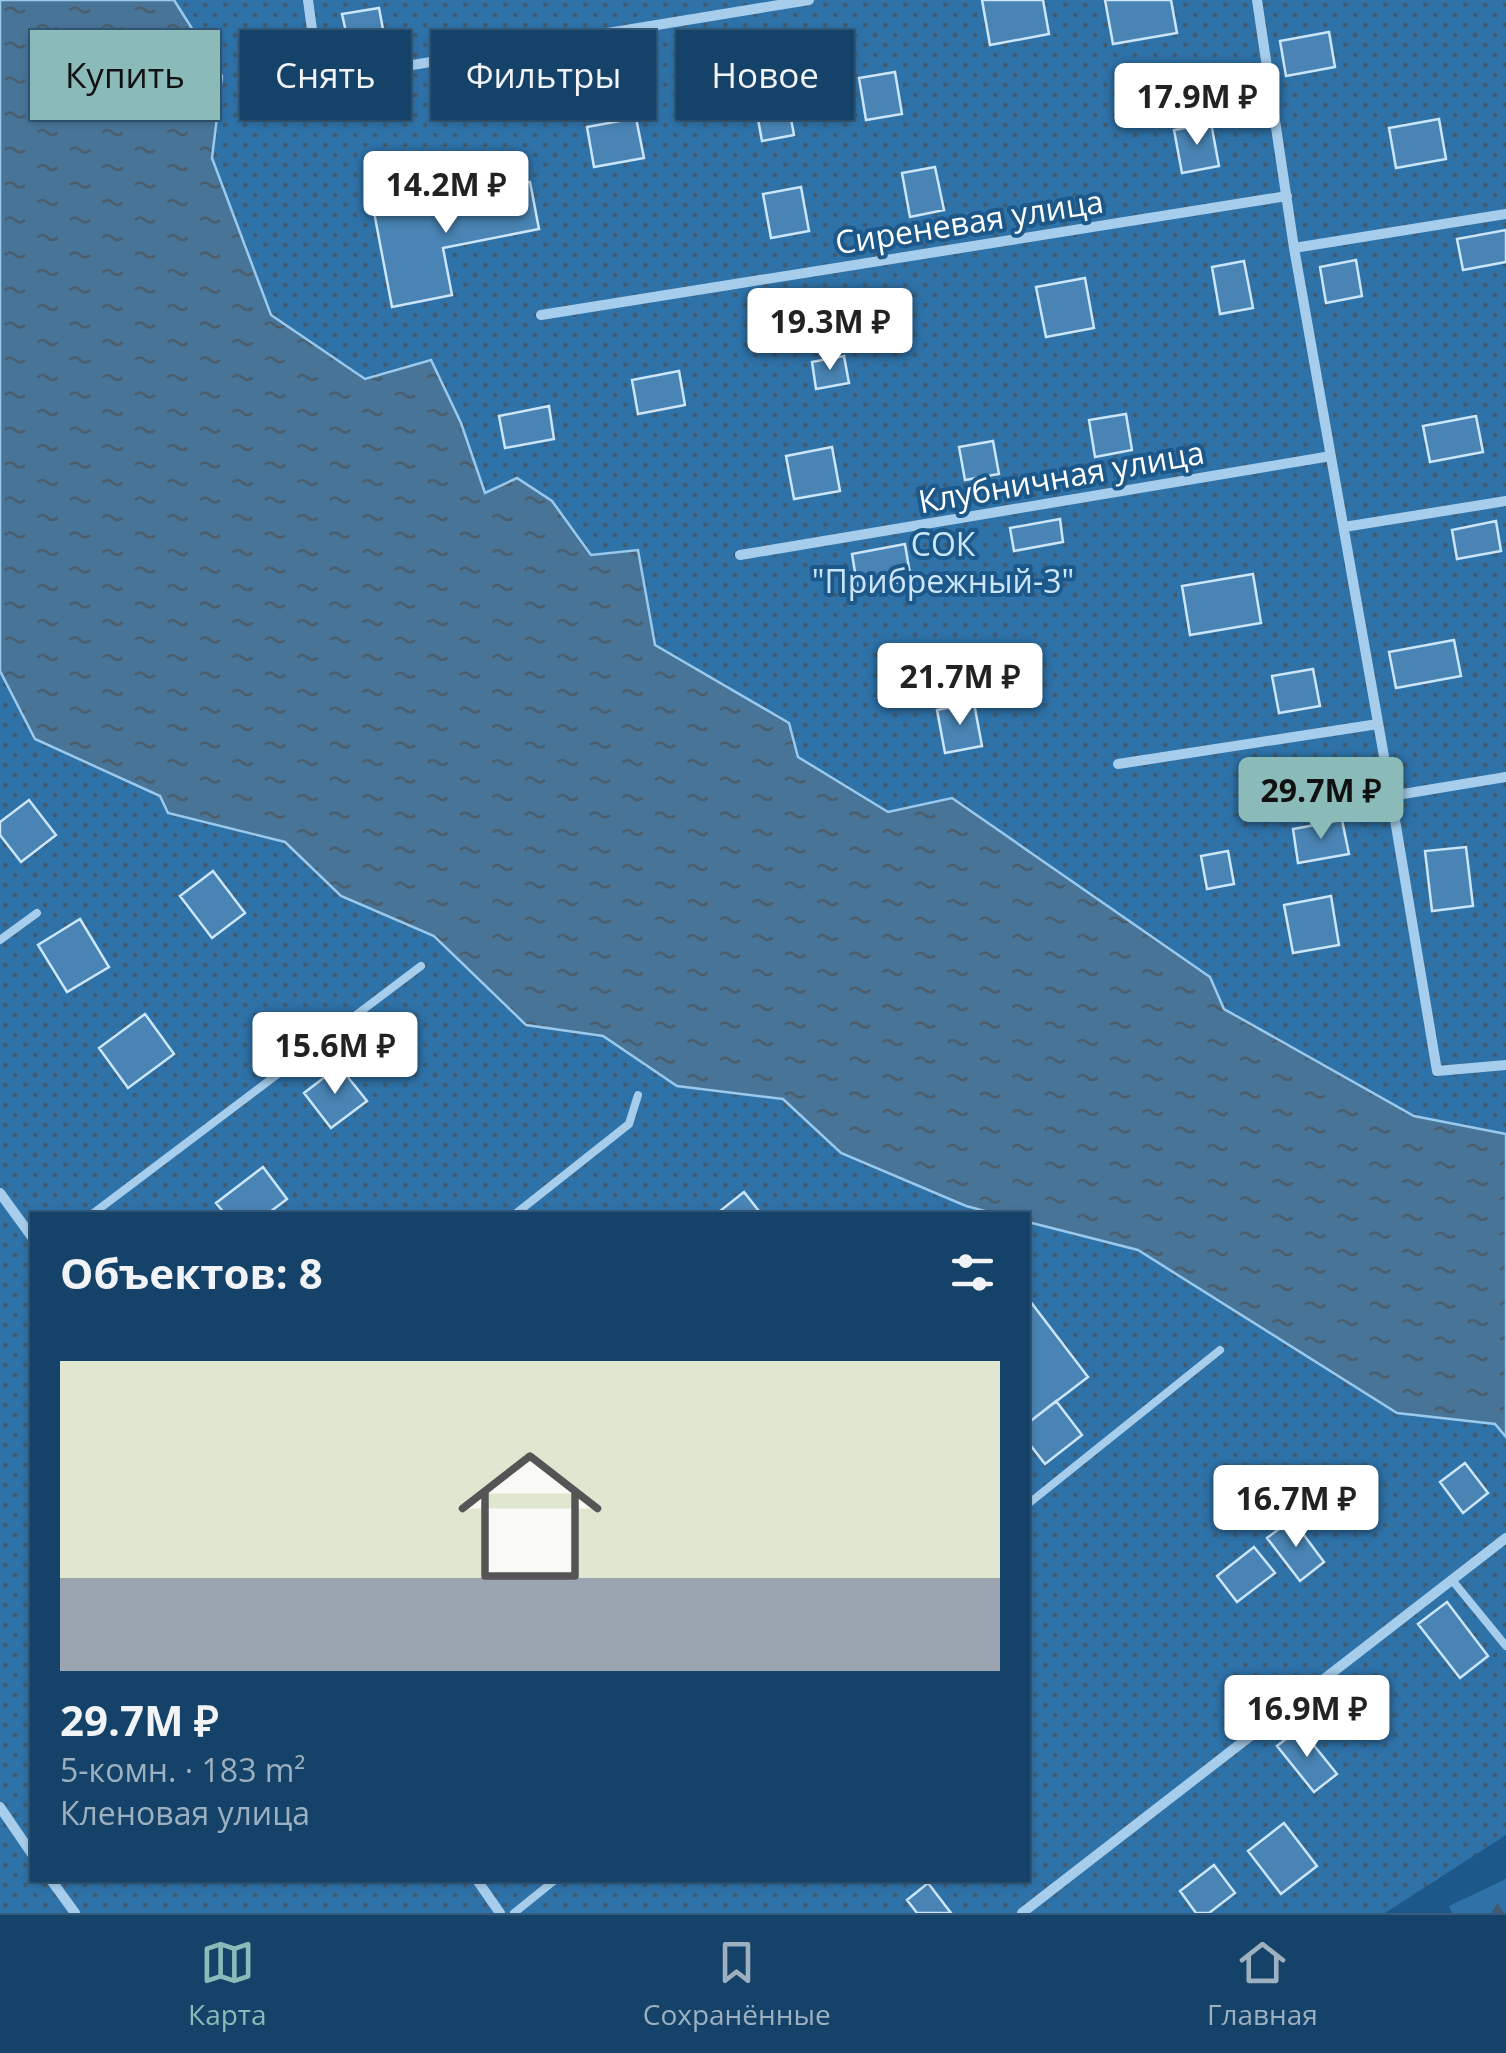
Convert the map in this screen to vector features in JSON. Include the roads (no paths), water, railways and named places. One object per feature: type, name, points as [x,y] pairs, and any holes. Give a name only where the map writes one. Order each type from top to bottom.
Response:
[{"type":"street","points":[[308,0],[315,52],[333,78],[808,0]]},
{"type":"street","points":[[1258,0],[1294,248],[1392,796],[1436,1071],[1506,1066]]},
{"type":"street","name":"Сиреневая улица","points":[[541,315],[1287,196]]},
{"type":"street","points":[[1294,248],[1506,214]]},
{"type":"street","name":"Клубничная улица","points":[[740,555],[1331,456]]},
{"type":"street","points":[[1344,527],[1506,500]]},
{"type":"street","points":[[1118,764],[1378,724]]},
{"type":"street","points":[[1392,796],[1506,777]]},
{"type":"street","points":[[0,1193],[30,1234]]},
{"type":"street","points":[[1022,1913],[1506,1538]]},
{"type":"street","points":[[0,1807],[30,1851]]},
{"type":"street","points":[[52,1882],[75,1913]]},
{"type":"street","points":[[478,1882],[500,1913]]},
{"type":"lane","points":[[0,940],[36,913]]},
{"type":"lane","points":[[95,1212],[421,966]]},
{"type":"lane","points":[[518,1212],[630,1124],[638,1095]]},
{"type":"lane","points":[[1030,1502],[1220,1350]]},
{"type":"lane","points":[[1452,1580],[1506,1646]]},
{"type":"lane","points":[[514,1913],[553,1882]]},
{"type":"water","points":[[0,0],[174,0],[193,30],[30,30],[30,120],[217,120],[212,158],[271,315],[365,379],[431,360],[461,423],[485,493],[517,478],[552,501],[591,555],[638,550],[655,645],[789,723],[798,757],[888,812],[952,798],[1210,977],[1224,1009],[1414,1116],[1506,1134],[1506,1437],[1495,1424],[1397,1413],[1138,1250],[1030,1223],[1030,1212],[989,1212],[966,1206],[841,1153],[783,1099],[677,1086],[603,1036],[526,1025],[434,936],[341,896],[285,842],[168,813],[160,796],[35,739],[0,671]]},
{"type":"park label","name":"СОК \"Прибрежный-3\"","points":[[943,562]]}]
